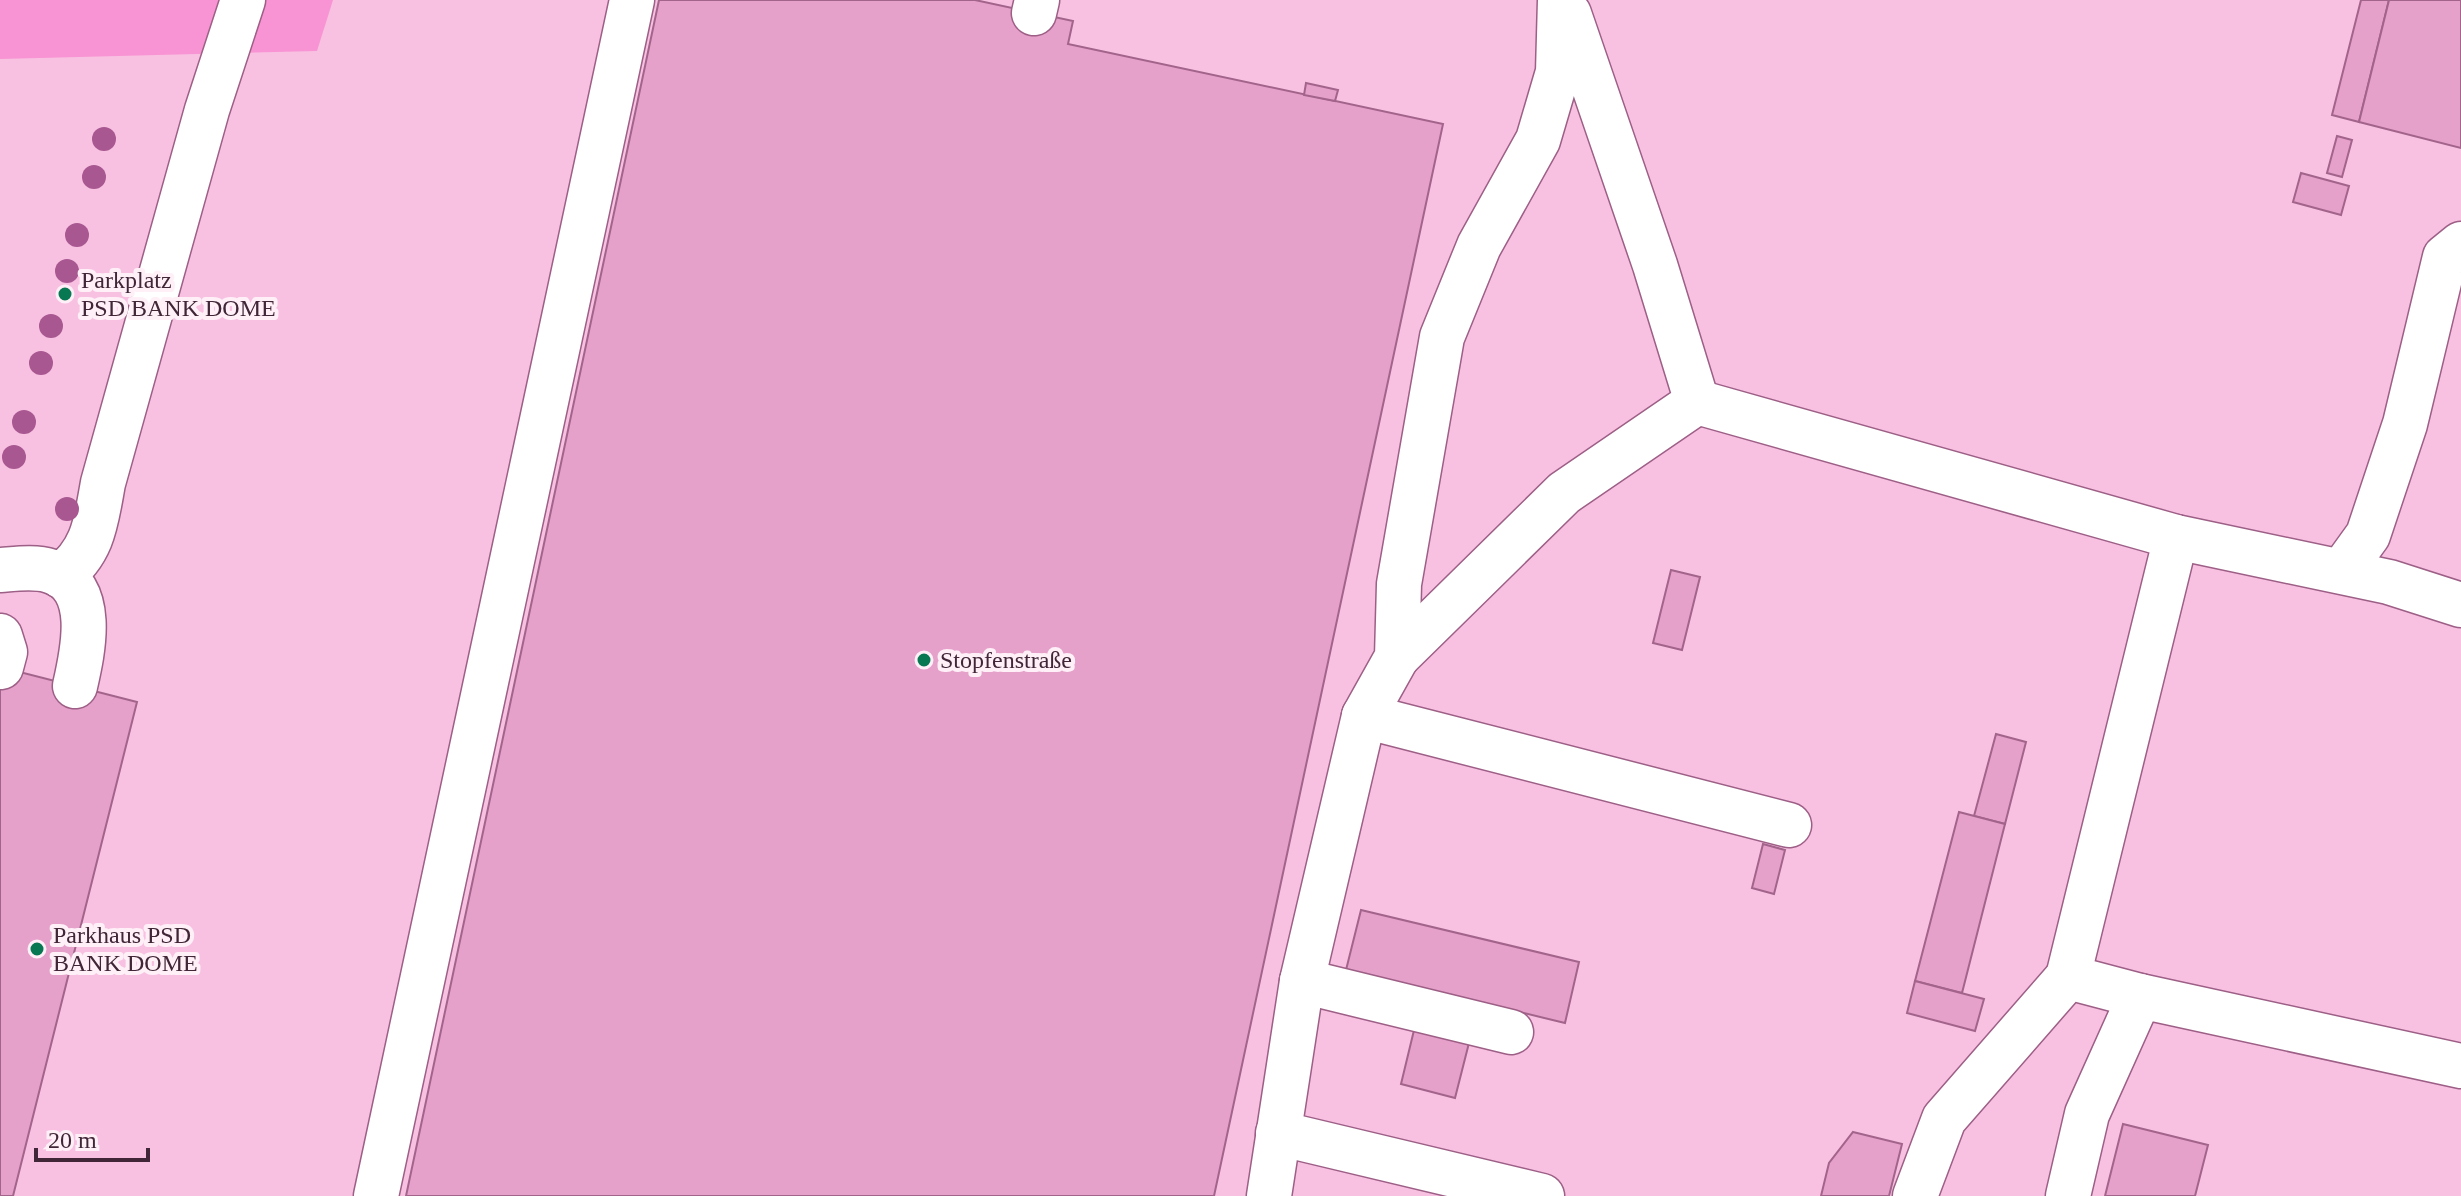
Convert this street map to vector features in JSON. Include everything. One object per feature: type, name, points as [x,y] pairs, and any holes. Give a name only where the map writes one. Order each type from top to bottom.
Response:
[{"type":"street","points":[[61,576],[84,554],[94,537],[103,483],[198,140],[243,0]]},
{"type":"street","points":[[376,1196],[632,0]]},
{"type":"street","points":[[1562,0],[1655,265],[1697,402]]},
{"type":"street","points":[[1397,657],[1399,584],[1442,337],[1479,246],[1538,140],[1558,72],[1562,0]]},
{"type":"street","points":[[2342,571],[2368,535],[2405,424],[2445,257],[2461,244]]},
{"type":"street","points":[[1697,402],[2176,537],[2342,571],[2461,605]]},
{"type":"street","points":[[1269,1196],[1302,981],[1364,716],[1397,657],[1564,493],[1697,402]]},
{"type":"street","points":[[1915,1196],[1944,1119],[2068,977],[2176,537]]},
{"type":"street","points":[[0,570],[47,570],[61,576],[80,600],[84,622],[75,686]]},
{"type":"street","points":[[1364,716],[1789,825]]},
{"type":"street","points":[[2068,977],[2140,996],[2461,1066]]},
{"type":"street","points":[[1302,981],[1511,1032]]},
{"type":"street","points":[[2068,1196],[2087,1114],[2140,996]]},
{"type":"street","points":[[1278,1133],[1542,1196]]},
{"type":"shaded area","points":[[0,0],[333,0],[317,51],[0,59]]},
{"type":"building","name":"Stopfenstraße","points":[[659,0],[975,0],[1073,21],[1068,44],[1443,124],[1214,1196],[406,1196]]},
{"type":"building","points":[[2361,0],[2389,0],[2359,122],[2332,115]]},
{"type":"building","points":[[2389,0],[2461,0],[2461,148],[2359,122]]},
{"type":"building","points":[[1306,83],[1338,90],[1335,101],[1304,95]]},
{"type":"building","points":[[2337,136],[2352,140],[2342,177],[2327,173]]},
{"type":"building","points":[[2301,173],[2349,186],[2341,215],[2293,202]]},
{"type":"building","points":[[1671,570],[1700,577],[1682,650],[1653,643]]},
{"type":"building","name":"Parkhaus PSD BANK DOME","points":[[0,667],[137,702],[13,1196],[0,1196]]},
{"type":"building","points":[[1996,734],[2026,742],[2005,824],[1974,816]]},
{"type":"building","points":[[1959,812],[2005,824],[1962,993],[1915,981]]},
{"type":"building","points":[[1763,844],[1785,850],[1774,894],[1752,888]]},
{"type":"building","points":[[1361,910],[1579,962],[1565,1023],[1346,970]]},
{"type":"building","points":[[1915,981],[1984,999],[1975,1031],[1907,1013]]},
{"type":"building","points":[[1415,1026],[1470,1039],[1455,1098],[1401,1084]]},
{"type":"building","points":[[2123,1124],[2208,1145],[2195,1196],[2105,1196]]},
{"type":"building","points":[[1853,1132],[1902,1144],[1889,1196],[1821,1196],[1829,1163]]},
{"type":"place","name":"Parkplatz PSD BANK DOME","points":[[65,294]]},
{"type":"place","name":"Stopfenstraße","points":[[924,660]]},
{"type":"place","name":"Parkhaus PSD BANK DOME","points":[[37,949]]}]
